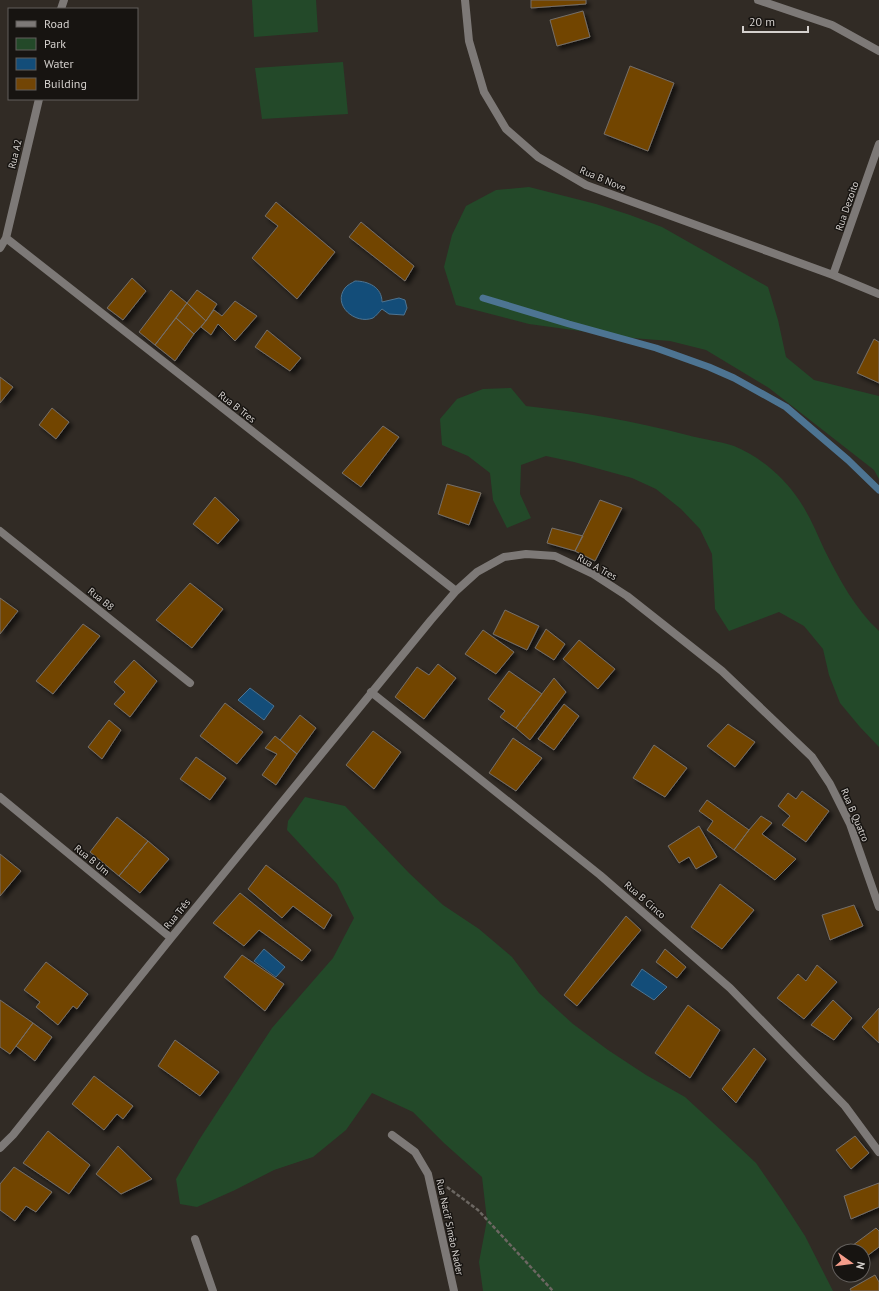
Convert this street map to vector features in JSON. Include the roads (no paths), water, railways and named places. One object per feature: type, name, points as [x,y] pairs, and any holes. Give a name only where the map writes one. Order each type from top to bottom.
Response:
[{"type":"street","name":"Rua B Nove","points":[[465,0],[469,41],[484,92],[506,129],[538,157],[586,185],[833,274],[879,294]]},
{"type":"street","points":[[758,0],[832,24],[879,51]]},
{"type":"street","name":"Rua A2","points":[[0,248],[6,238],[39,100]]},
{"type":"street","name":"Rua Dezoito","points":[[833,274],[879,144]]},
{"type":"street","name":"Rua B Tres","points":[[6,238],[456,591]]},
{"type":"street","name":"Rua B8","points":[[0,531],[190,683]]},
{"type":"street","name":"Rua A Tres","points":[[370,692],[456,591],[477,572],[504,557],[526,554],[555,556],[593,574],[627,596],[722,671],[812,757]]},
{"type":"street","name":"Rua Três","points":[[0,1148],[13,1135],[370,692]]},
{"type":"street","name":"Rua B Cinco","points":[[370,692],[600,875],[730,988],[845,1106],[879,1152]]},
{"type":"street","name":"Rua B Quatro","points":[[812,757],[830,784],[850,824],[879,907]]},
{"type":"street","name":"Rua B Um","points":[[0,797],[171,938]]},
{"type":"street","name":"Rua Nacif Simão Nader","points":[[392,1135],[415,1152],[428,1174],[454,1291]]},
{"type":"street","points":[[196,1239],[213,1291]]},
{"type":"water","points":[[355,281],[365,282],[377,289],[380,292],[382,302],[399,298],[405,300],[407,308],[404,315],[389,314],[382,309],[373,318],[359,319],[347,312],[341,301],[342,294],[348,285]]},
{"type":"water","points":[[250,688],[274,706],[264,720],[238,700]]},
{"type":"water","points":[[264,949],[285,967],[276,977],[254,961]]},
{"type":"water","points":[[642,969],[667,987],[654,1000],[631,985]]},
{"type":"waterway","points":[[483,298],[656,348],[709,367],[734,378],[786,407],[848,460],[879,490]]}]
